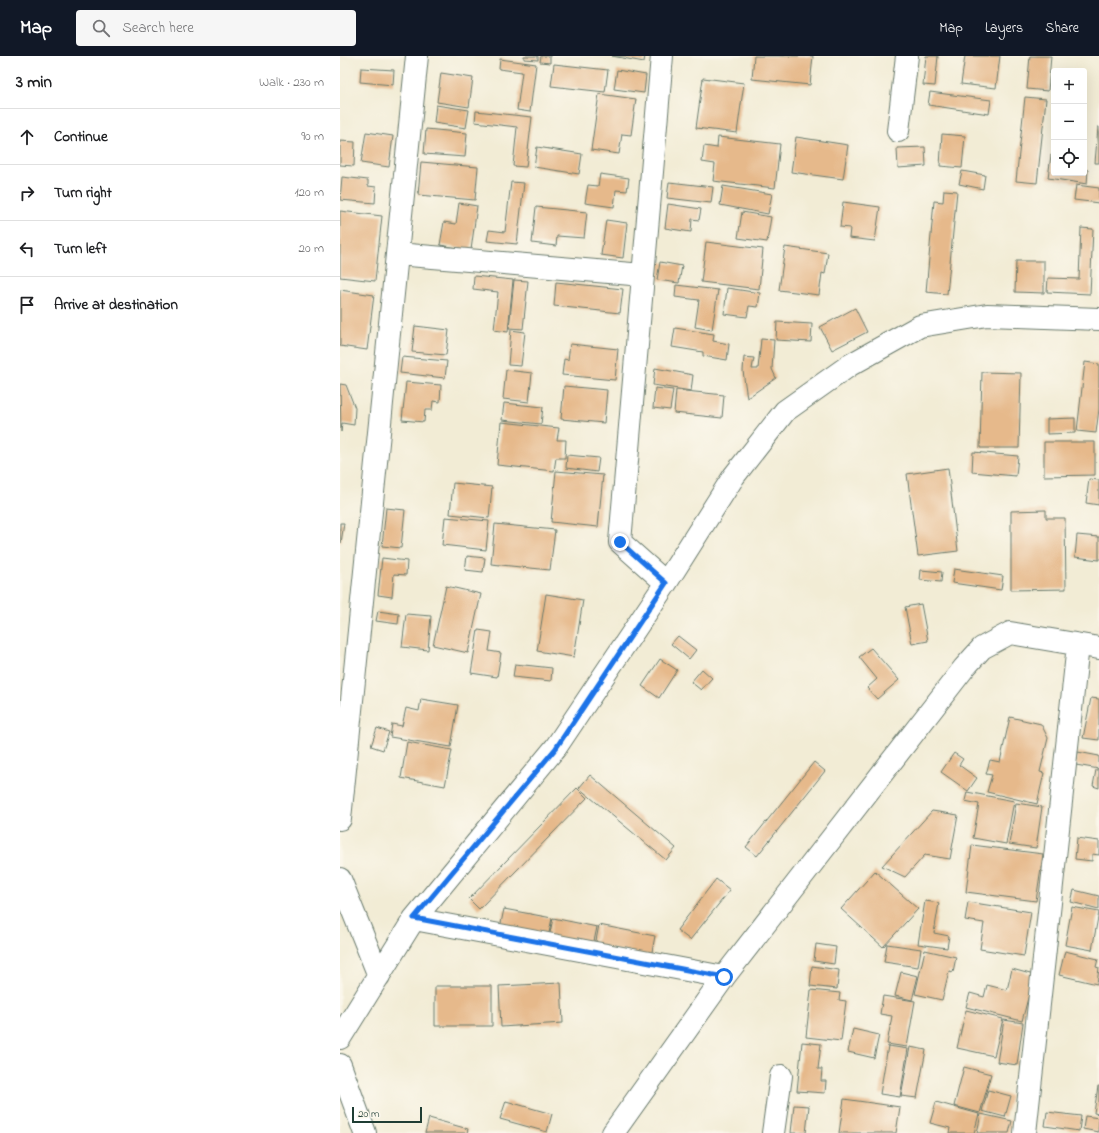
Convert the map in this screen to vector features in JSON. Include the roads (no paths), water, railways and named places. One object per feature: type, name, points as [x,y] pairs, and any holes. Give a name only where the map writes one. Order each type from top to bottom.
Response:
[{"type":"street","points":[[340,819],[417,56]]},
{"type":"street","points":[[662,56],[620,542],[666,583]]},
{"type":"street","points":[[898,130],[907,56]]},
{"type":"street","points":[[397,254],[642,275]]},
{"type":"street","points":[[340,1038],[414,918],[556,748],[666,583],[734,476],[785,411],[850,365],[920,326],[988,315],[1099,320]]},
{"type":"street","points":[[613,1133],[724,977],[964,668],[982,648],[1010,633],[1089,646],[1025,1133]]},
{"type":"street","points":[[340,879],[379,976]]},
{"type":"street","points":[[414,918],[724,977]]},
{"type":"street","points":[[340,1065],[365,1133]]},
{"type":"street","points":[[773,1133],[781,1076]]}]
